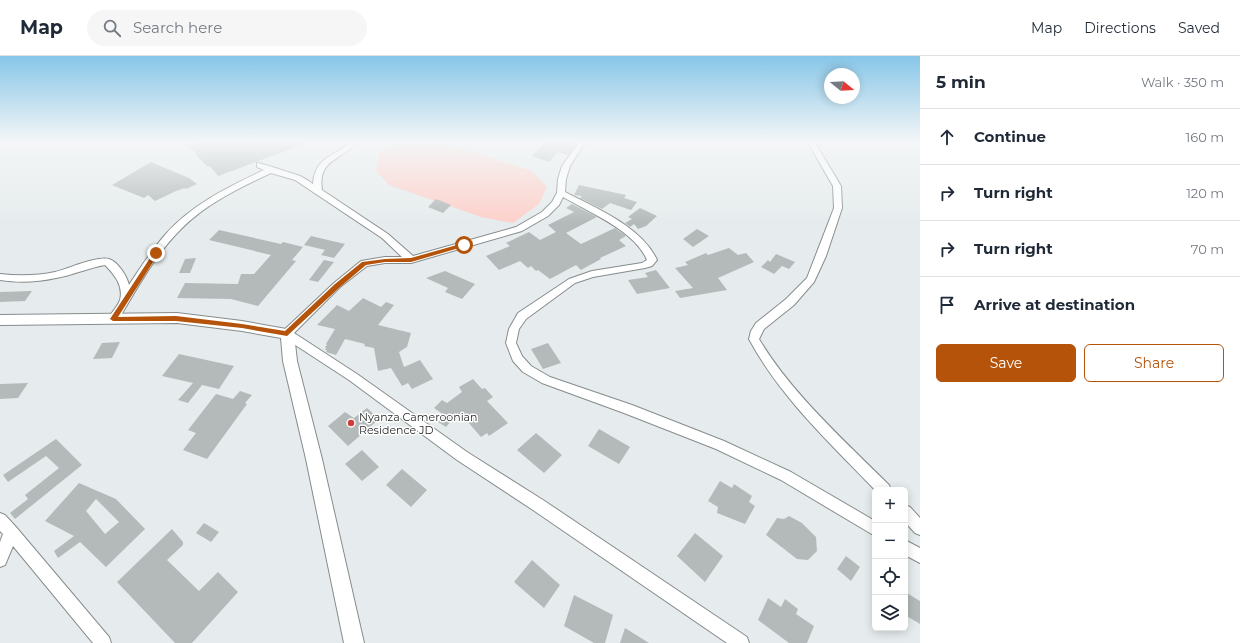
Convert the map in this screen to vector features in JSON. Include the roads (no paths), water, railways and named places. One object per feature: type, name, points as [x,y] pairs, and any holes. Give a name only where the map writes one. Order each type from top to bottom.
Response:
[{"type":"main road","points":[[0,320],[176,318],[242,326],[287,334],[290,360],[314,460],[354,643]]},
{"type":"street","points":[[267,168],[298,178],[385,236],[411,260]]},
{"type":"street","points":[[318,191],[316,183],[318,171],[320,168]]},
{"type":"street","points":[[565,168],[562,179],[561,193],[556,203],[545,214],[519,229],[411,260],[385,260],[364,263],[338,285],[287,334],[353,377],[462,456],[538,505],[741,643]]},
{"type":"street","points":[[828,168],[837,186],[838,208],[811,280],[790,302],[760,326],[756,331],[754,338],[767,362],[797,398],[881,487]]},
{"type":"street","points":[[113,319],[156,253],[168,237],[183,222],[208,203],[238,185],[270,170]]},
{"type":"street","points":[[561,193],[631,234],[645,246],[652,260],[649,264],[642,266],[592,274],[572,281],[522,316],[514,329],[511,343],[517,358],[527,369],[546,380],[628,409],[720,445],[786,476],[872,527]]},
{"type":"street","points":[[0,277],[38,278],[87,265],[107,262],[120,273],[125,286],[125,301]]},
{"type":"street","points":[[908,515],[920,528]]},
{"type":"street","points":[[0,520],[103,643]]},
{"type":"street","points":[[0,560],[11,532]]},
{"type":"street","points":[[908,549],[920,556]]},
{"type":"place","name":"Nyanza Cameroonian Residence JD","points":[[351,423]]}]
